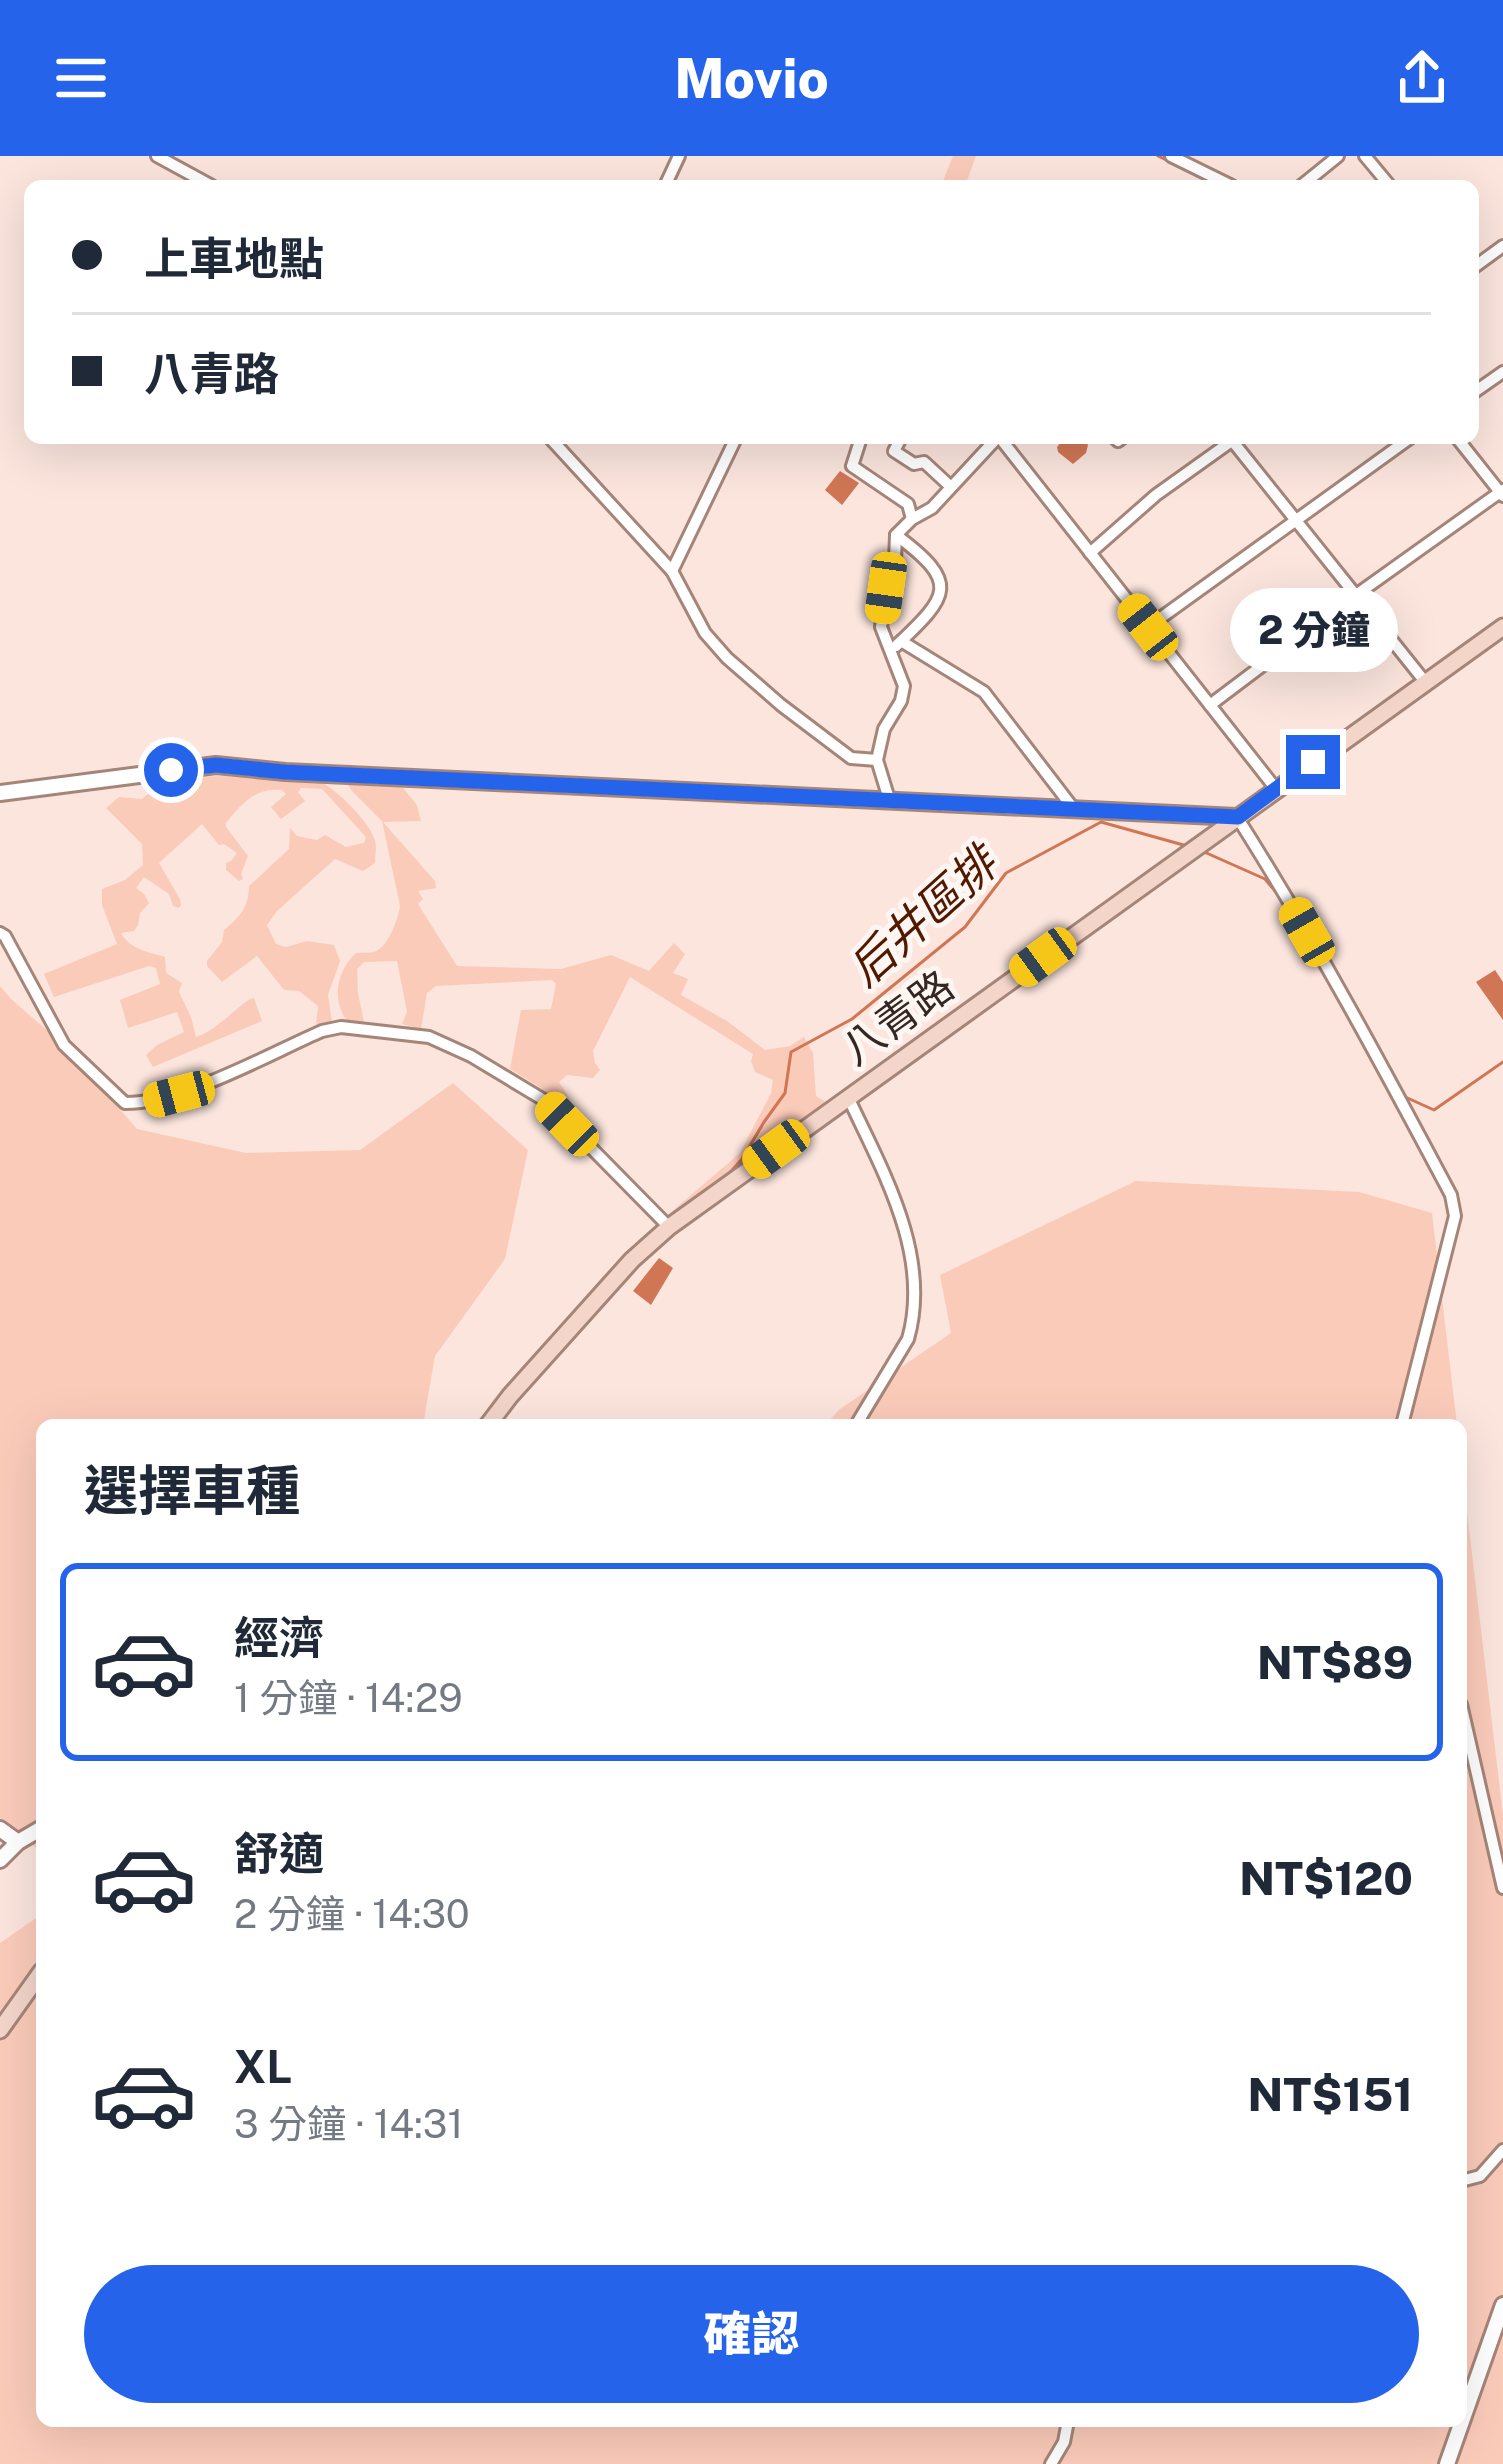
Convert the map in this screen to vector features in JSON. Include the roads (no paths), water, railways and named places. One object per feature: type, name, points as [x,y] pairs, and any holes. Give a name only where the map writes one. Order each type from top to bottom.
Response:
[{"type":"main road","name":"八青路","points":[[493,1419],[632,1260],[669,1226],[1503,626]]},
{"type":"main road","points":[[0,2030],[36,1979]]},
{"type":"street","points":[[157,156],[201,180]]},
{"type":"street","points":[[1171,156],[1220,180]]},
{"type":"street","points":[[1308,180],[1338,156]]},
{"type":"street","points":[[1365,156],[1385,180]]},
{"type":"street","points":[[556,444],[672,571],[706,633],[727,658],[851,758],[877,760]]},
{"type":"street","points":[[672,571],[733,444]]},
{"type":"street","points":[[859,444],[852,466],[908,504],[912,519]]},
{"type":"street","points":[[898,444],[894,451],[914,464],[924,462],[951,487]]},
{"type":"street","points":[[889,799],[877,760],[884,729],[904,686],[881,627],[896,535],[932,508],[992,444]]},
{"type":"street","points":[[1003,444],[1276,789]]},
{"type":"street","points":[[1090,553],[1226,444]]},
{"type":"street","points":[[1237,444],[1426,683]]},
{"type":"street","points":[[1148,627],[1401,444]]},
{"type":"street","points":[[1210,705],[1502,493],[1462,444]]},
{"type":"street","points":[[891,651],[934,606],[942,585],[938,571],[896,535]]},
{"type":"street","points":[[902,641],[984,692],[1073,808]]},
{"type":"street","points":[[0,794],[216,765],[1238,817],[1286,894],[1451,1196],[1455,1216],[1404,1419]]},
{"type":"street","points":[[0,933],[64,1045],[125,1103],[179,1094],[322,1031],[341,1028],[429,1037],[544,1100],[669,1226]]},
{"type":"street","points":[[848,1096],[896,1198],[914,1294],[908,1339],[860,1419]]},
{"type":"street","points":[[1467,1730],[1503,1888]]},
{"type":"street","points":[[0,1829],[18,1843]]},
{"type":"street","points":[[0,1860],[36,1832]]},
{"type":"street","points":[[1467,2179],[1480,2176],[1503,2150]]},
{"type":"street","points":[[1467,2409],[1503,2305]]},
{"type":"street","points":[[1051,2464],[1067,2427]]},
{"type":"street","points":[[1448,2464],[1461,2427]]},
{"type":"waterway","points":[[1158,156],[1183,168]]},
{"type":"waterway","name":"后井區排","points":[[725,1178],[785,1093],[791,1052],[852,1019],[965,927],[1006,873],[1101,822],[1187,846]]},
{"type":"waterway","points":[[1202,851],[1265,879],[1280,897]]},
{"type":"waterway","points":[[1403,1096],[1434,1110],[1503,1062]]}]
